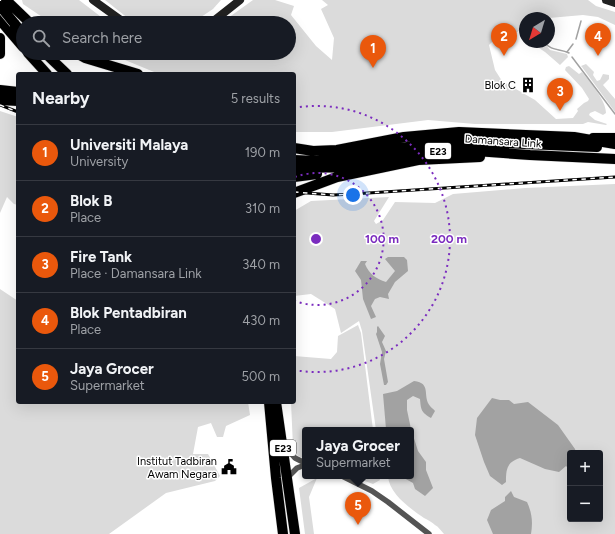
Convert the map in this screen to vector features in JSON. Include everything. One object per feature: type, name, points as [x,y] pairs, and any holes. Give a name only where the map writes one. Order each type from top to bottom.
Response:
[{"type":"highway","points":[[7,0],[23,16]]},
{"type":"highway","points":[[0,6],[16,25]]},
{"type":"highway","points":[[0,20],[16,39]]},
{"type":"highway","points":[[0,39],[0,54]]},
{"type":"highway","points":[[34,60],[45,72]]},
{"type":"highway","points":[[47,60],[59,72]]},
{"type":"highway","points":[[52,60],[65,72]]},
{"type":"highway","points":[[92,60],[131,72]]},
{"type":"highway","points":[[0,90],[16,95]]},
{"type":"highway","points":[[4,100],[16,97]]},
{"type":"highway","points":[[296,148],[313,151],[337,150],[388,140],[459,132],[574,137],[615,144]]},
{"type":"highway","points":[[388,144],[413,137]]},
{"type":"highway","points":[[296,154],[328,154],[388,144],[437,139],[452,141]]},
{"type":"highway","name":"Damansara Link","points":[[296,160],[317,161],[341,159],[400,148],[452,141],[615,148]]},
{"type":"highway","name":"Damansara Link","points":[[296,168],[346,167],[404,155],[448,150],[615,159]]},
{"type":"highway","points":[[296,192],[337,177],[418,160],[451,157],[530,155]]},
{"type":"highway","points":[[296,177],[328,172],[346,167]]},
{"type":"highway","points":[[263,404],[271,465],[276,478]]},
{"type":"highway","name":"E23","points":[[269,404],[283,534]]},
{"type":"highway","name":"E23","points":[[276,404],[295,534]]},
{"type":"highway","points":[[280,404],[288,450],[290,495]]},
{"type":"main road","points":[[574,137],[615,137]]},
{"type":"street","points":[[0,12],[7,0]]},
{"type":"street","points":[[93,0],[115,16]]},
{"type":"street","points":[[220,16],[240,0]]},
{"type":"street","points":[[606,0],[615,3]]},
{"type":"street","points":[[288,450],[295,458],[302,462]]},
{"type":"street","points":[[290,475],[302,466]]},
{"type":"street","points":[[348,479],[372,491],[429,534]]},
{"type":"shaded area","points":[[22,0],[79,0],[100,16],[41,16],[23,4]]},
{"type":"shaded area","points":[[105,0],[221,0],[213,9],[202,16],[125,16]]},
{"type":"shaded area","points":[[253,0],[275,0],[294,6],[292,16],[231,16]]},
{"type":"shaded area","points":[[322,0],[588,0],[596,6],[615,12],[615,25],[598,17],[583,15],[555,17],[555,12],[519,12],[519,31],[514,34],[512,45],[506,36],[493,41],[489,45],[495,70],[502,81],[535,100],[556,119],[573,118],[578,111],[577,109],[588,101],[589,99],[582,88],[565,70],[566,67],[569,66],[579,74],[582,72],[597,91],[606,113],[603,115],[595,111],[589,115],[595,120],[607,124],[606,125],[588,122],[583,124],[475,124],[428,120],[332,132],[296,132],[296,72],[154,72],[125,60],[296,60],[296,21],[316,46],[332,60],[334,38],[321,9],[328,5]]},
{"type":"shaded area","points":[[539,48],[548,48],[550,50],[567,54],[568,57],[560,65]]},
{"type":"shaded area","points":[[586,64],[594,72],[593,75],[597,81],[600,80],[603,74],[609,75],[609,79],[603,85],[615,99],[615,112],[581,66]]},
{"type":"shaded area","points":[[0,111],[16,116],[16,204],[7,197],[0,213]]},
{"type":"shaded area","points":[[615,184],[615,534],[444,534],[438,527],[413,510],[396,495],[392,489],[388,479],[414,479],[414,427],[376,427],[362,331],[359,321],[341,333],[335,309],[311,294],[296,296],[296,210],[311,201],[389,197],[374,221],[376,224],[383,220],[395,202],[435,203],[453,194],[525,188]]},
{"type":"shaded area","points":[[388,257],[404,257],[407,260],[408,271],[395,282],[388,294],[389,299],[380,297],[375,299],[371,306],[376,317],[371,319],[363,299],[361,280],[355,271],[361,261],[367,261],[365,264],[371,273],[376,278],[386,282],[395,271],[385,259]]},
{"type":"shaded area","points":[[0,289],[16,300],[16,404],[248,404],[250,415],[226,426],[223,437],[217,437],[211,423],[198,427],[193,454],[208,454],[220,476],[215,481],[166,493],[109,534],[0,534]]},
{"type":"shaded area","points":[[358,325],[361,333],[373,427],[302,427],[302,458],[296,455],[293,447],[291,404],[296,404],[296,356],[331,359],[337,352],[338,336]]},
{"type":"shaded area","points":[[378,326],[385,336],[382,342],[386,351],[384,359],[388,382],[386,385],[384,385],[380,364],[382,352],[376,334]]},
{"type":"shaded area","points":[[414,381],[423,384],[430,407],[435,411],[431,418],[422,410],[420,399],[413,396],[407,400],[407,410],[411,427],[386,427],[383,394],[397,391]]},
{"type":"shaded area","points":[[492,398],[509,400],[514,404],[528,402],[558,425],[575,450],[567,450],[567,467],[566,466],[559,472],[545,469],[520,458],[512,462],[508,467],[506,482],[502,485],[490,476],[484,462],[475,435],[477,418]]},
{"type":"shaded area","points":[[414,438],[418,451],[426,462],[426,470],[433,488],[425,496],[415,489],[413,483],[406,479],[414,479]]},
{"type":"shaded area","points":[[317,479],[309,497],[314,534],[305,534],[299,488]]},
{"type":"shaded area","points":[[359,479],[380,479],[373,484]]},
{"type":"shaded area","points":[[511,491],[514,497],[527,502],[532,518],[531,534],[493,534],[487,520],[491,510],[505,501],[505,497]]},
{"type":"waterway","points":[[576,39],[581,21]]},
{"type":"waterway","points":[[567,52],[573,44]]},
{"type":"waterway","points":[[552,48],[569,53]]},
{"type":"waterway","points":[[572,57],[615,114]]},
{"type":"railway","points":[[0,105],[16,111]]},
{"type":"railway","points":[[296,192],[333,195],[615,177]]},
{"type":"place","name":"Blok B","points":[[504,56]]},
{"type":"place","name":"Blok Pentadbiran","points":[[598,56]]},
{"type":"place","name":"Universiti Malaya","points":[[373,68]]},
{"type":"place","name":"Blok C","points":[[528,85]]},
{"type":"place","name":"Fire Tank","points":[[560,111]]},
{"type":"place","name":"Institut Tadbiran Awam Negara","points":[[229,467]]},
{"type":"place","name":"Jaya Grocer","points":[[358,525]]}]
